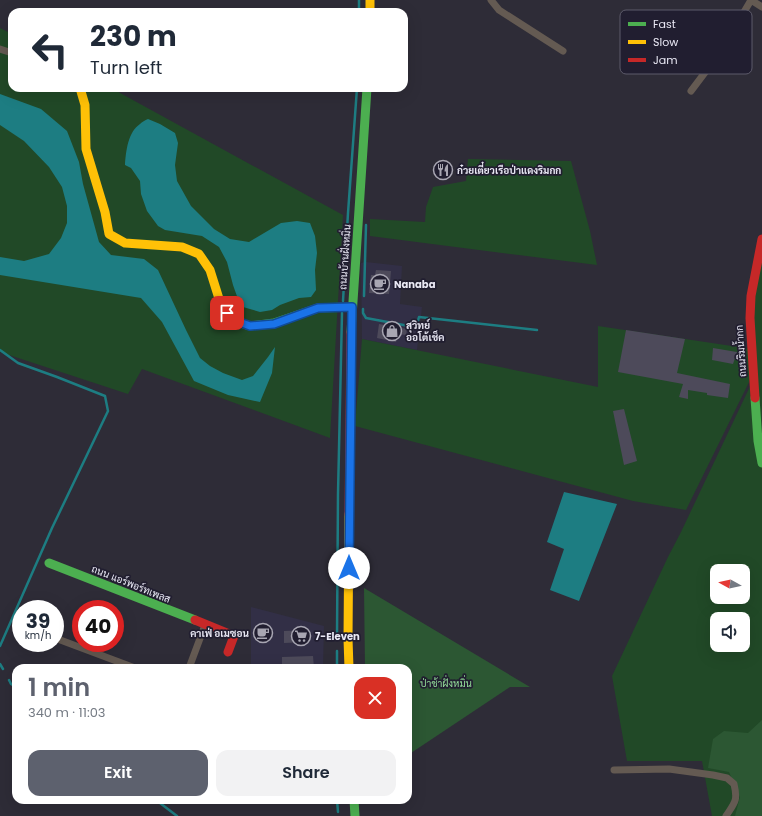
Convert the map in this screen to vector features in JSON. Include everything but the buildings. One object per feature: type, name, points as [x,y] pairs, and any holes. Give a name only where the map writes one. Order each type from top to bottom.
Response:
[{"type":"street","points":[[491,0],[499,10],[563,51]]},
{"type":"street","points":[[745,10],[751,0],[762,7]]},
{"type":"street","points":[[691,91],[705,74]]},
{"type":"street","points":[[81,92],[85,105],[86,149],[105,212],[109,234],[125,243],[182,247],[199,254],[210,270],[221,306],[234,320],[250,326],[274,324],[318,308],[352,307]]},
{"type":"street","name":"ถนนบ้านฝั่งหมิ่น","points":[[349,664],[352,307],[366,92]]},
{"type":"street","name":"ถนนริมน้ำกก","points":[[762,239],[750,296],[750,318],[758,441],[762,462]]},
{"type":"street","name":"ถนน แอร์พอร์ทเพลส","points":[[49,563],[234,636],[228,652]]},
{"type":"street","points":[[190,664],[205,625]]},
{"type":"street","points":[[64,641],[124,664]]},
{"type":"street","points":[[614,770],[669,770],[727,778],[734,784],[737,796],[733,806],[726,816]]},
{"type":"street","points":[[354,804],[356,816]]},
{"type":"shaded area","points":[[366,262],[402,266],[400,304],[422,307],[417,350],[362,339],[361,263]]},
{"type":"shaded area","points":[[251,607],[324,626],[323,664],[251,664]]},
{"type":"green space","points":[[0,28],[8,32],[8,92],[118,92],[343,215],[330,438],[142,369],[128,394],[0,352]]},
{"type":"green space","points":[[468,159],[571,161],[590,231],[597,265],[370,236],[370,219],[425,222],[426,207],[433,187],[466,181]]},
{"type":"green space","points":[[762,239],[762,816],[712,816],[702,761],[627,761],[612,676],[754,378],[753,374],[686,510],[633,501],[355,426],[362,339],[598,387],[598,326],[752,349],[751,296]]},
{"type":"green space","name":"ป่าช้าฝั่งหมิ่น","points":[[364,588],[530,687],[510,687],[412,752],[412,664],[365,664]]},
{"type":"green space","points":[[762,720],[762,816],[735,816],[740,797],[729,772],[708,768],[713,739],[724,731],[748,733]]},
{"type":"water","points":[[0,94],[41,109],[67,131],[79,162],[83,184],[99,242],[111,255],[144,259],[158,270],[200,358],[210,366],[223,373],[242,380],[253,376],[275,347],[272,373],[260,402],[228,395],[194,381],[162,322],[141,298],[0,275],[0,257],[24,261],[49,254],[61,238],[67,223],[67,206],[62,187],[49,167],[24,141],[0,125]]},
{"type":"water","points":[[148,119],[175,133],[178,143],[175,165],[177,181],[191,206],[214,229],[230,239],[249,242],[281,223],[297,221],[310,223],[315,236],[317,253],[315,270],[316,290],[311,297],[299,298],[280,305],[272,310],[260,312],[243,307],[239,302],[227,262],[219,247],[202,236],[165,230],[158,226],[147,211],[141,194],[140,181],[131,168],[125,165],[130,137],[136,127]]},
{"type":"water","points":[[564,492],[617,504],[579,601],[550,590],[564,549],[547,542]]},
{"type":"waterway","points":[[359,0],[359,8]]},
{"type":"waterway","points":[[343,301],[357,92]]},
{"type":"waterway","points":[[364,296],[366,225]]},
{"type":"waterway","points":[[363,309],[363,313],[366,318],[409,326],[417,324],[419,317],[537,330]]},
{"type":"waterway","points":[[337,637],[338,494],[342,313]]},
{"type":"waterway","points":[[0,350],[18,363],[105,396],[108,411],[52,528],[0,646]]},
{"type":"waterway","points":[[337,651],[337,664]]},
{"type":"waterway","points":[[0,664],[3,669]]},
{"type":"waterway","points":[[9,680],[12,685]]},
{"type":"waterway","points":[[161,804],[177,816]]},
{"type":"waterway","points":[[337,804],[338,812]]},
{"type":"traffic: fast","points":[[351,332],[367,92]]},
{"type":"traffic: fast","points":[[221,305],[234,321],[250,326],[274,323],[318,308],[352,307]]},
{"type":"traffic: fast","points":[[755,398],[758,441],[762,463]]},
{"type":"traffic: fast","points":[[49,563],[195,620]]},
{"type":"traffic: fast","points":[[354,804],[355,816]]},
{"type":"traffic: slow","points":[[370,0],[370,8]]},
{"type":"traffic: slow","points":[[81,92],[85,105],[86,149],[105,212],[109,234],[125,243],[182,247],[199,254],[210,270],[221,305]]},
{"type":"traffic: slow","points":[[349,514],[349,664]]},
{"type":"traffic: jam","points":[[755,398],[750,318],[751,296],[762,239]]},
{"type":"traffic: jam","points":[[349,514],[351,332]]},
{"type":"traffic: jam","points":[[195,620],[234,636],[228,652]]},
{"type":"place","name":"ก๋วยเตี๋ยวเรือป่าแดงริมกก","points":[[443,170]]},
{"type":"place","name":"Nanaba","points":[[380,284]]},
{"type":"place","name":"สุวิทย์ ออโต้เช็ค","points":[[392,331]]},
{"type":"place","name":"คาเฟ่ อเมซอน","points":[[263,633]]},
{"type":"place","name":"7-Eleven","points":[[301,636]]},
{"type":"route","points":[[227,313],[234,320],[250,326],[274,324],[318,308],[352,307],[349,568]]}]
